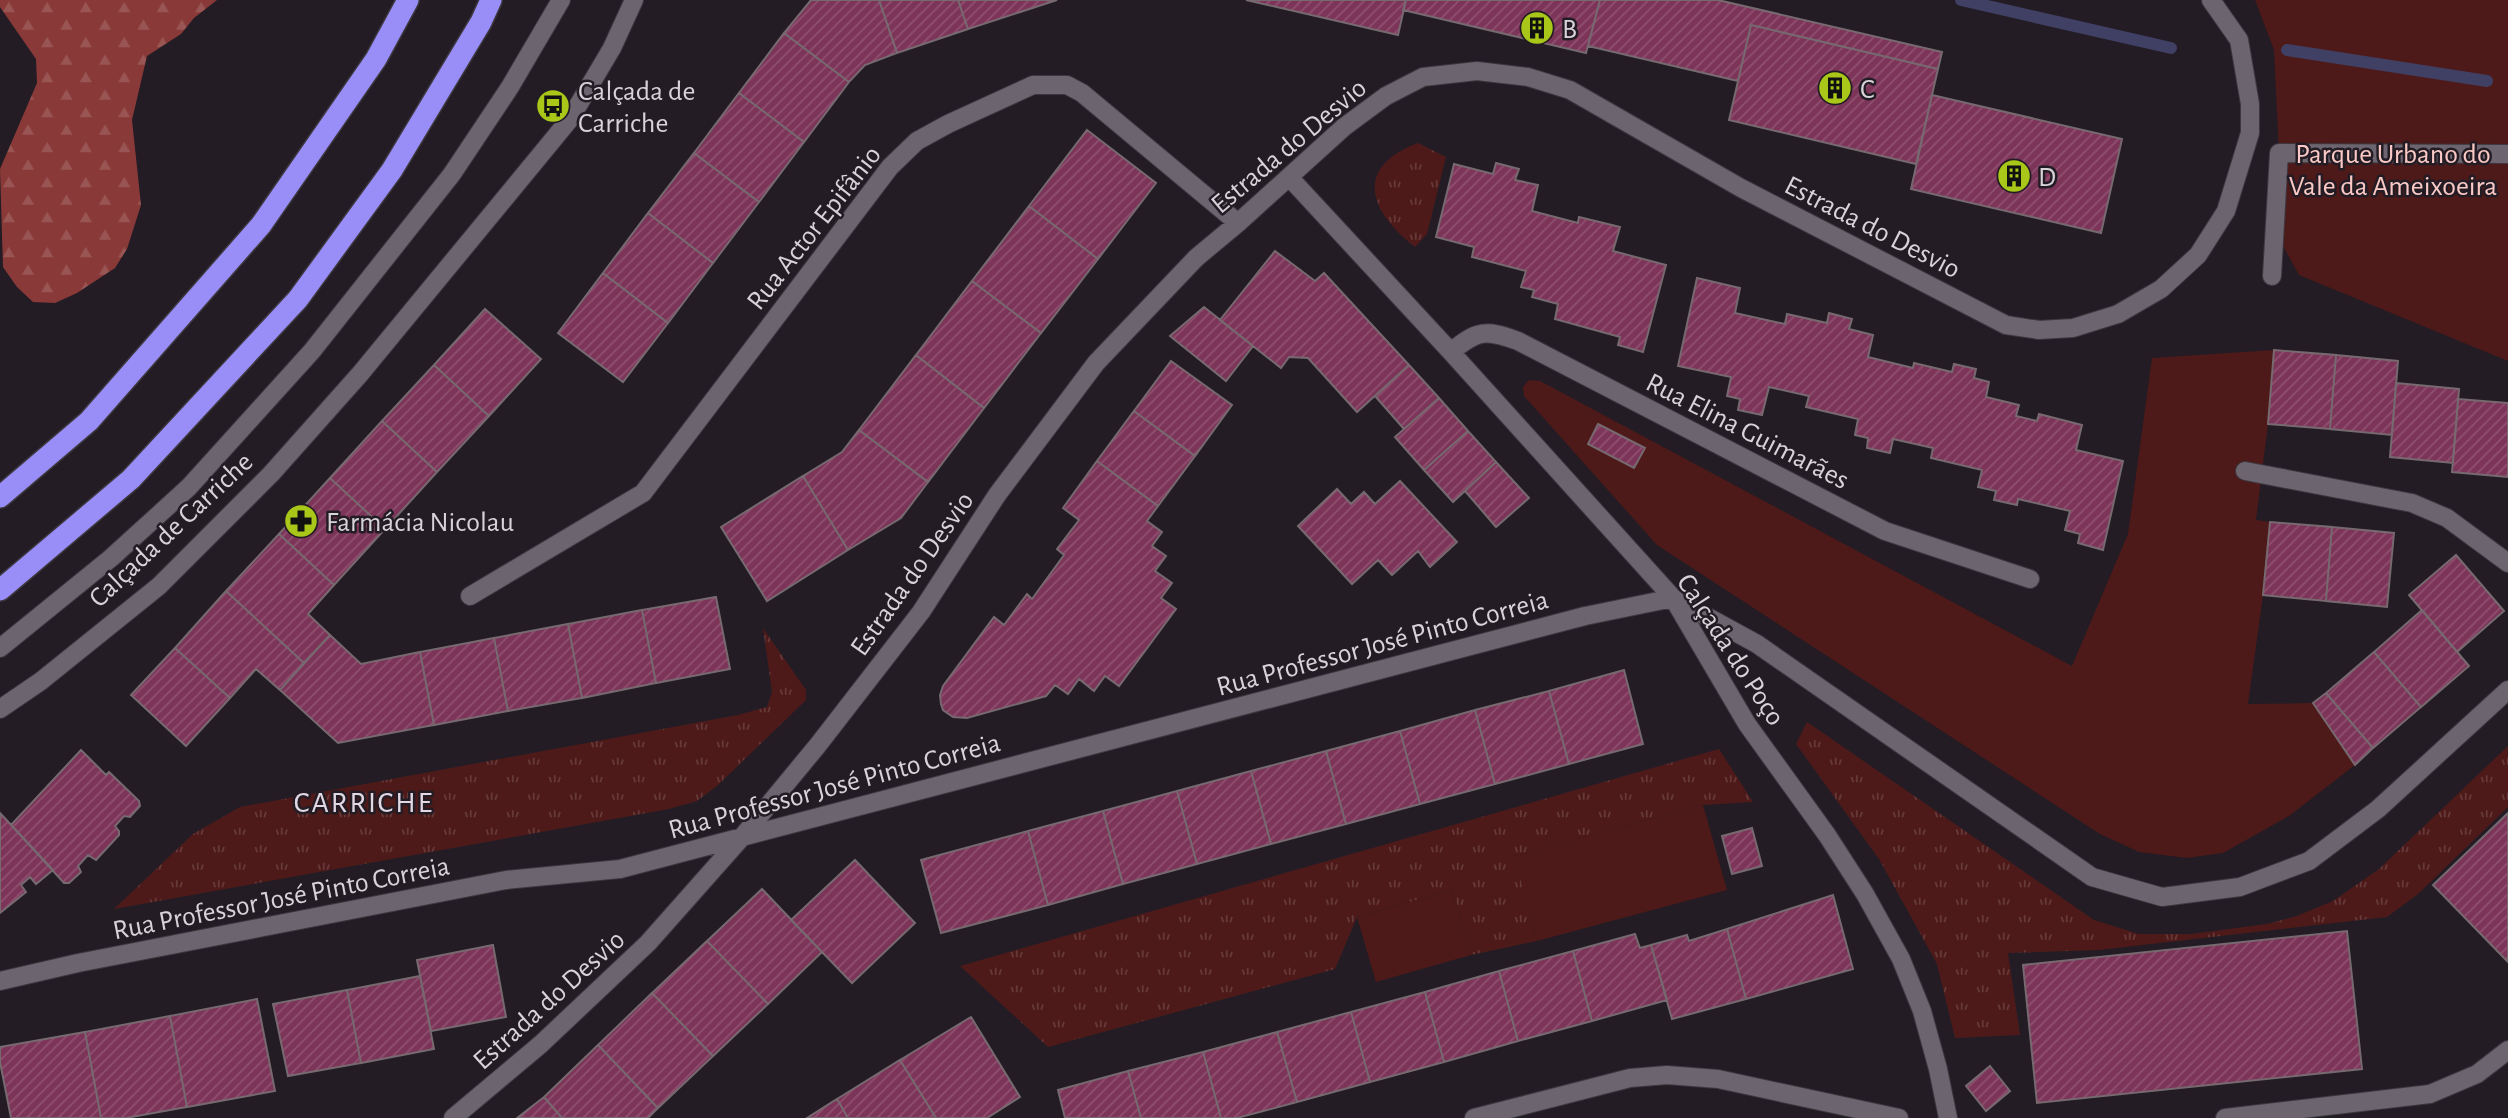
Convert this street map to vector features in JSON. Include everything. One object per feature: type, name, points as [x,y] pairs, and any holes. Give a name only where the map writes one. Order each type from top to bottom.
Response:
[{"type":"highway","points":[[0,497],[89,421],[261,225],[376,59],[408,0]]},
{"type":"highway","points":[[0,590],[131,479],[298,299],[392,170],[481,22],[491,0]]},
{"type":"street","points":[[0,648],[111,558],[189,487],[312,351],[452,174],[510,87],[561,0]]},
{"type":"street","name":"Calçada de Carriche","points":[[0,709],[41,681],[159,586],[271,474],[360,374],[570,119],[612,48],[634,0]]},
{"type":"street","name":"Estrada do Desvio","points":[[453,1118],[541,1044],[648,943],[742,837],[818,745],[921,612],[997,495],[1096,363],[1196,258],[1344,127],[1385,96],[1423,77],[1477,71],[1528,77],[1570,90],[1741,188],[2006,325],[2039,330],[2073,328],[2118,314],[2161,289],[2198,255],[2226,211],[2250,133],[2250,104],[2239,40],[2211,0]]},
{"type":"street","points":[[2220,0],[2239,40]]},
{"type":"street","name":"Rua Actor Epifânio","points":[[470,596],[643,493],[890,167],[917,141],[948,124],[1033,85],[1067,85],[1082,93],[1238,223]]},
{"type":"street","points":[[2272,276],[2278,153],[2508,154]]},
{"type":"street","name":"Calçada do Poço","points":[[1289,177],[1672,598],[1747,724],[1846,864],[1901,959],[1922,1011],[1948,1118]]},
{"type":"street","name":"Rua Elina Guimarães","points":[[1451,352],[1469,337],[1481,332],[1499,334],[1518,341],[1885,531],[2030,579]]},
{"type":"street","points":[[2245,471],[2412,503],[2447,518],[2508,563]]},
{"type":"street","points":[[1672,598],[1757,644],[2092,877],[2162,897],[2240,887],[2309,861],[2378,809],[2508,690]]},
{"type":"street","name":"Rua Professor José Pinto Correia","points":[[0,981],[78,963],[506,880],[620,869],[1585,616],[1672,598]]},
{"type":"street","points":[[2225,1118],[2430,1094],[2477,1074],[2508,1050]]},
{"type":"street","points":[[1474,1118],[1630,1078],[1667,1075],[1718,1079],[1899,1118]]},
{"type":"green space","points":[[0,0],[217,0],[194,18],[181,34],[147,56],[132,120],[141,205],[127,249],[115,268],[77,293],[55,303],[33,302],[17,287],[3,267],[0,169],[37,83],[36,59],[0,7]]},
{"type":"green space","name":"Parque Urbano do Vale da Ameixoeira","points":[[2255,0],[2508,0],[2508,361],[2299,275],[2276,233],[2279,153],[2274,50]]},
{"type":"green space","points":[[1418,143],[1446,157],[1427,234],[1415,247],[1387,219],[1375,191],[1376,177],[1384,165],[1397,153]]},
{"type":"green space","points":[[2274,350],[2256,520],[2270,522],[2248,704],[2313,703],[2355,765],[2289,816],[2223,853],[2187,858],[2139,852],[2100,834],[1657,545],[1524,396],[1523,387],[1529,380],[1540,381],[2072,666],[2128,534],[2152,358]]},
{"type":"green space","points":[[763,628],[806,690],[806,700],[717,786],[697,801],[669,809],[114,909],[193,834],[240,807],[738,715],[767,707],[772,692]]},
{"type":"green space","points":[[1807,722],[2094,920],[2139,934],[2191,934],[2267,924],[2297,916],[2333,901],[2379,869],[2508,746],[2508,807],[2418,894],[2387,917],[2099,950],[2008,953],[2020,1035],[1955,1038],[1937,964],[1879,859],[1796,744]]},
{"type":"green space","points":[[1719,749],[1753,802],[1703,805],[1515,856],[1537,941],[1471,955],[1452,890],[1357,917],[1335,969],[1048,1047],[960,966]]},
{"type":"green space","points":[[1703,805],[1727,890],[1537,941],[1514,856]]},
{"type":"green space","points":[[1452,890],[1471,955],[1376,982],[1357,917]]},
{"type":"building","points":[[811,0],[879,0],[897,53],[865,65],[849,82],[784,33]]},
{"type":"building","points":[[879,0],[958,0],[968,29],[897,53]]},
{"type":"building","points":[[958,0],[1057,0],[968,29]]},
{"type":"building","points":[[1246,0],[1406,0],[1398,35]]},
{"type":"building","name":"B","points":[[1406,0],[1600,0],[1586,53],[1403,10]]},
{"type":"building","points":[[1600,0],[1718,0],[1942,52],[1938,69],[1751,25],[1738,81],[1588,46]]},
{"type":"building","name":"C","points":[[1751,25],[1938,69],[1916,164],[1729,120]]},
{"type":"building","points":[[784,33],[849,82],[804,142],[739,93]]},
{"type":"building","points":[[739,93],[804,142],[759,202],[694,153]]},
{"type":"building","name":"D","points":[[1932,95],[2122,139],[2101,233],[1911,189]]},
{"type":"building","points":[[1087,130],[1156,183],[1098,259],[1029,206]]},
{"type":"building","points":[[694,153],[759,202],[713,263],[648,213]]},
{"type":"building","points":[[1496,163],[1519,169],[1515,180],[1538,185],[1532,211],[1578,223],[1579,217],[1620,227],[1613,251],[1666,265],[1643,352],[1618,345],[1620,337],[1555,319],[1558,304],[1532,297],[1534,290],[1521,287],[1526,271],[1472,257],[1474,247],[1436,237],[1454,164],[1493,174]]},
{"type":"building","points":[[1029,206],[1098,259],[1041,333],[972,281]]},
{"type":"building","points":[[648,213],[713,263],[668,323],[603,273]]},
{"type":"building","points":[[1275,251],[1315,281],[1324,273],[1409,365],[1357,412],[1308,358],[1289,357],[1281,368],[1220,320]]},
{"type":"building","points":[[603,273],[668,323],[623,382],[558,333]]},
{"type":"building","points":[[1697,278],[1740,288],[1735,313],[1785,324],[1787,314],[1827,323],[1829,313],[1852,319],[1849,329],[1873,335],[1868,357],[1913,368],[1914,363],[1952,372],[1954,364],[1976,369],[1974,378],[1989,382],[1986,397],[2019,405],[2016,416],[2037,421],[2039,414],[2082,425],[2076,450],[2123,461],[2103,550],[2078,543],[2080,534],[2065,530],[2070,511],[2018,499],[2017,505],[1994,500],[1996,491],[1978,487],[1982,470],[1931,458],[1933,448],[1893,439],[1890,453],[1867,448],[1868,438],[1855,435],[1858,419],[1806,407],[1809,396],[1769,387],[1762,415],[1738,410],[1740,399],[1727,396],[1731,377],[1678,366]]},
{"type":"building","points":[[972,281],[1041,333],[984,408],[916,355]]},
{"type":"building","points":[[1204,307],[1253,346],[1226,381],[1170,336]]},
{"type":"building","points":[[485,309],[541,359],[489,416],[434,365]]},
{"type":"building","points":[[2274,350],[2336,355],[2330,429],[2268,424]]},
{"type":"building","points":[[916,355],[984,408],[928,482],[859,430]]},
{"type":"building","points":[[2336,355],[2398,361],[2392,435],[2330,429]]},
{"type":"building","points":[[1171,361],[1232,405],[1195,456],[1134,411]]},
{"type":"building","points":[[434,365],[489,416],[437,472],[382,421]]},
{"type":"building","points":[[1409,365],[1439,398],[1404,429],[1375,396]]},
{"type":"building","points":[[2396,383],[2459,389],[2453,463],[2390,457]]},
{"type":"building","points":[[1439,398],[1468,431],[1424,470],[1395,437]]},
{"type":"building","points":[[2458,399],[2508,403],[2508,477],[2452,472]]},
{"type":"building","points":[[1134,411],[1195,456],[1158,506],[1097,461]]},
{"type":"building","points":[[382,421],[437,472],[385,529],[330,478]]},
{"type":"building","points":[[1598,424],[1645,448],[1634,468],[1588,444]]},
{"type":"building","points":[[859,430],[928,482],[901,518],[848,550],[803,476],[842,452]]},
{"type":"building","points":[[1468,431],[1496,462],[1453,502],[1424,470]]},
{"type":"building","points":[[1097,461],[1158,506],[1147,521],[1162,532],[1152,546],[1166,556],[1155,571],[1172,583],[1161,598],[1176,609],[1119,686],[1105,676],[1094,691],[1079,679],[1068,694],[1055,685],[1046,696],[967,718],[953,717],[943,710],[941,704],[943,686],[994,617],[1004,625],[1027,594],[1032,599],[1064,555],[1057,549],[1079,520],[1063,508]]},
{"type":"building","points":[[1496,462],[1529,498],[1496,527],[1465,491]]},
{"type":"building","points":[[803,476],[848,550],[767,601],[721,527]]},
{"type":"building","points":[[330,478],[385,529],[334,585],[279,534]]},
{"type":"building","points":[[1400,481],[1457,542],[1430,567],[1418,551],[1392,575],[1378,560],[1352,584],[1298,526],[1337,489],[1351,504],[1364,492],[1375,504]]},
{"type":"building","points":[[2270,522],[2332,527],[2326,601],[2263,595]]},
{"type":"building","points":[[2332,527],[2394,533],[2387,607],[2326,601]]},
{"type":"building","points":[[279,534],[334,585],[308,614],[330,635],[304,663],[226,591]]},
{"type":"building","points":[[2456,555],[2504,611],[2457,652],[2409,595]]},
{"type":"building","points":[[226,591],[304,663],[280,690],[256,669],[230,698],[175,648]]},
{"type":"building","points":[[716,597],[730,669],[656,683],[642,610]]},
{"type":"building","points":[[642,610],[656,683],[582,698],[568,624]]},
{"type":"building","points":[[2422,610],[2469,666],[2421,707],[2374,652]]},
{"type":"building","points":[[568,624],[582,698],[508,711],[494,638]]},
{"type":"building","points":[[330,635],[361,664],[420,652],[434,725],[338,743],[280,690]]},
{"type":"building","points":[[494,638],[508,711],[434,725],[420,652]]},
{"type":"building","points":[[175,648],[230,698],[186,746],[131,695]]},
{"type":"building","points":[[2374,652],[2421,707],[2373,748],[2326,693]]},
{"type":"building","points":[[1624,670],[1643,744],[1569,764],[1549,691]]},
{"type":"building","points":[[1549,691],[1569,764],[1495,784],[1475,710]]},
{"type":"building","points":[[2326,693],[2373,748],[2355,765],[2313,703]]},
{"type":"building","points":[[1475,710],[1495,784],[1420,804],[1400,731]]},
{"type":"building","points":[[1400,731],[1420,804],[1346,824],[1326,751]]},
{"type":"building","points":[[81,750],[106,775],[109,772],[139,801],[140,806],[130,817],[124,816],[115,826],[119,835],[96,860],[88,855],[78,866],[81,872],[69,883],[64,883],[11,825]]},
{"type":"building","points":[[1326,751],[1346,824],[1271,844],[1251,771]]},
{"type":"building","points":[[1251,771],[1271,844],[1197,864],[1177,791]]},
{"type":"building","points":[[1177,791],[1197,864],[1123,884],[1103,811]]},
{"type":"building","points":[[1103,811],[1123,884],[1048,905],[1028,831]]},
{"type":"building","points":[[0,813],[53,870],[36,884],[30,877],[21,885],[26,892],[0,913]]},
{"type":"building","points":[[2508,813],[2508,962],[2433,885]]},
{"type":"building","points":[[1752,828],[1762,866],[1732,874],[1722,836]]},
{"type":"building","points":[[1028,831],[1048,905],[941,933],[921,860]]},
{"type":"building","points":[[855,860],[915,923],[852,983],[791,920]]},
{"type":"building","points":[[762,889],[822,952],[768,1004],[707,941]]},
{"type":"building","points":[[1833,895],[1853,969],[1746,999],[1727,929]]},
{"type":"building","points":[[1727,929],[1746,999],[1672,1019],[1651,945],[1687,935],[1689,941]]},
{"type":"building","points":[[2347,931],[2362,1069],[2037,1103],[2023,965]]},
{"type":"building","points":[[1635,934],[1640,948],[1651,945],[1667,1000],[1592,1021],[1573,951]]},
{"type":"building","points":[[707,941],[768,1004],[713,1056],[652,993]]},
{"type":"building","points":[[493,945],[506,1017],[431,1031],[417,960]]},
{"type":"building","points":[[1573,951],[1592,1021],[1518,1041],[1499,971]]},
{"type":"building","points":[[1499,971],[1518,1041],[1444,1062],[1425,992]]},
{"type":"building","points":[[420,976],[434,1049],[361,1063],[347,990]]},
{"type":"building","points":[[347,990],[361,1063],[288,1076],[273,1004]]},
{"type":"building","points":[[1425,992],[1444,1062],[1370,1082],[1351,1012]]},
{"type":"building","points":[[652,993],[713,1056],[658,1108],[598,1045]]},
{"type":"building","points":[[257,999],[275,1091],[187,1107],[170,1016]]},
{"type":"building","points":[[1351,1012],[1370,1082],[1297,1102],[1277,1032]]},
{"type":"building","points":[[170,1016],[187,1107],[126,1118],[101,1118],[85,1032]]},
{"type":"building","points":[[971,1017],[1020,1097],[987,1118],[936,1118],[900,1060]]},
{"type":"building","points":[[85,1032],[101,1118],[11,1118],[0,1062],[0,1047]]},
{"type":"building","points":[[1277,1032],[1297,1102],[1237,1118],[1221,1118],[1203,1052]]},
{"type":"building","points":[[598,1045],[658,1108],[648,1118],[562,1118],[544,1097]]},
{"type":"building","points":[[1203,1052],[1221,1118],[1141,1118],[1128,1071]]},
{"type":"building","points":[[900,1060],[936,1118],[848,1118],[837,1099]]},
{"type":"building","points":[[1990,1066],[2010,1091],[1986,1111],[1966,1086]]},
{"type":"building","points":[[1128,1071],[1141,1118],[1065,1118],[1058,1090]]},
{"type":"building","points":[[544,1097],[562,1118],[517,1118]]},
{"type":"building","points":[[837,1099],[848,1118],[807,1118]]},
{"type":"waterway","points":[[1961,0],[2171,48]]},
{"type":"waterway","points":[[2287,50],[2487,81]]},
{"type":"place","name":"B","points":[[1537,28]]},
{"type":"place","name":"C","points":[[1835,88]]},
{"type":"place","name":"Calçada de Carriche","points":[[553,106]]},
{"type":"place","name":"D","points":[[2014,176]]},
{"type":"place","name":"Farmácia Nicolau","points":[[301,521]]},
{"type":"district","name":"CARRICHE","points":[[364,802]]}]
